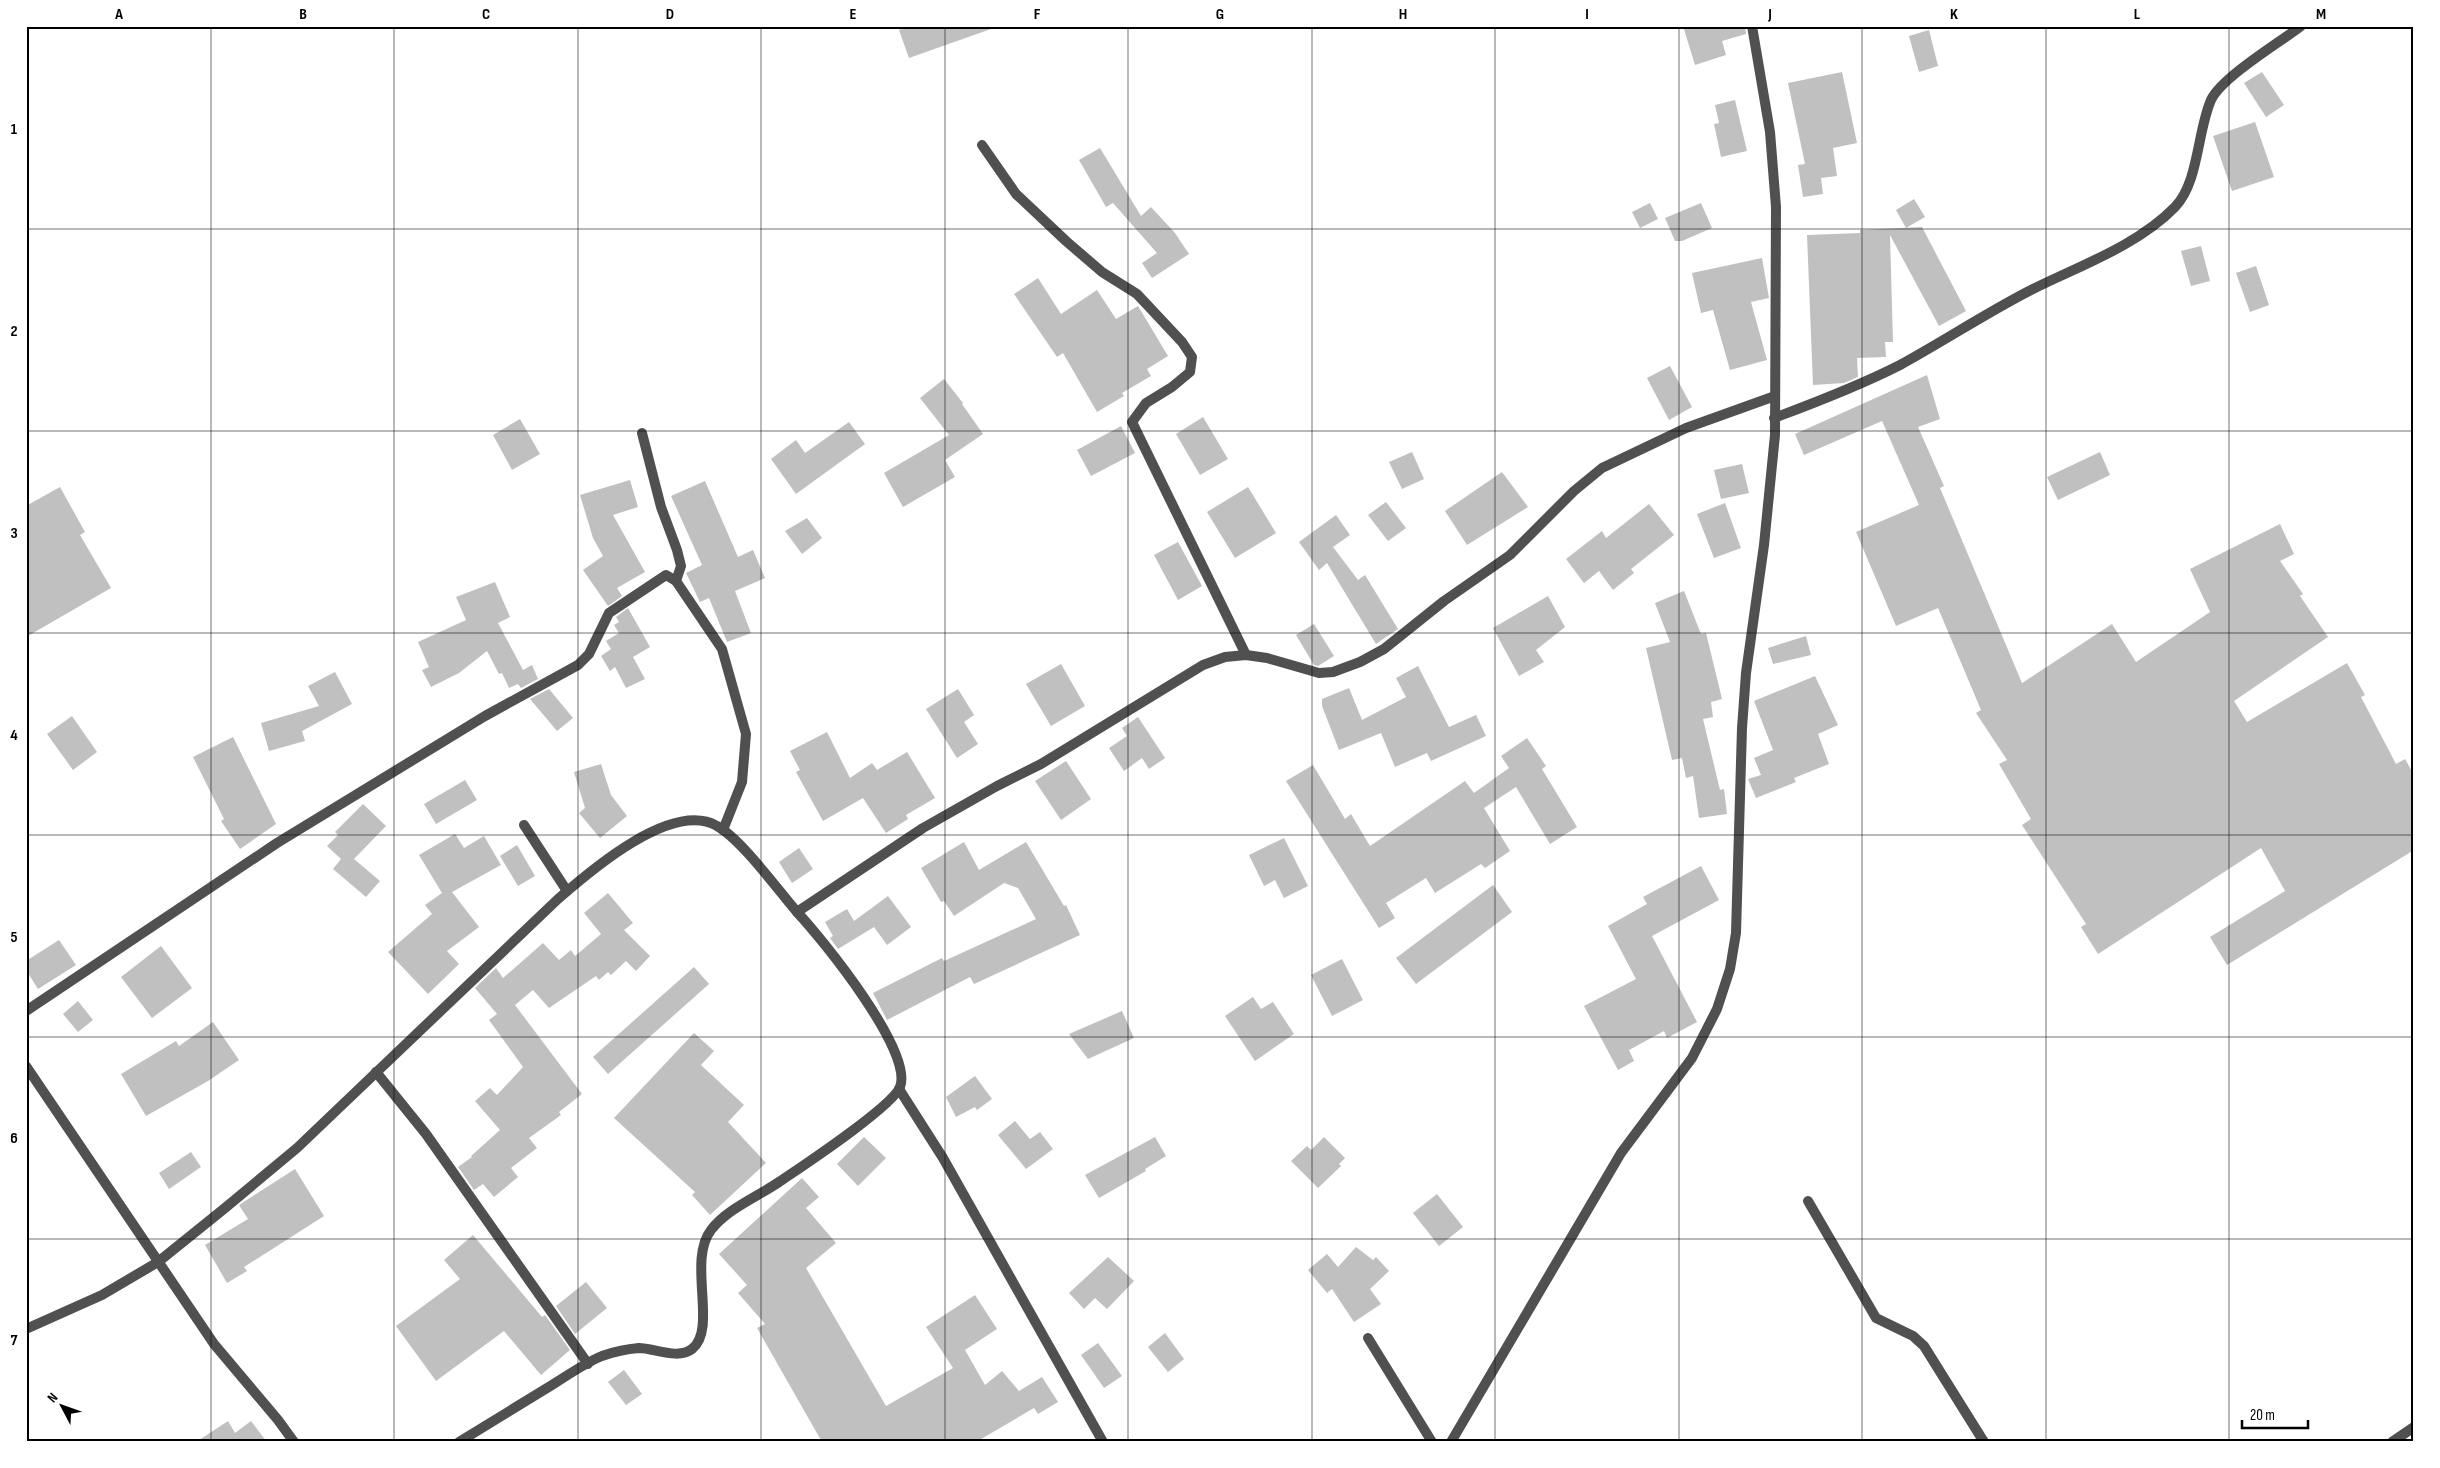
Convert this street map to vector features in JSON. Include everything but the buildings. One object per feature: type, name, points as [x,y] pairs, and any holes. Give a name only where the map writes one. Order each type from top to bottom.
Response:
[{"type":"street","points":[[1451,1442],[1621,1153],[1692,1058],[1717,1008],[1730,969],[1736,933],[1742,728],[1746,673],[1772,478],[1775,396],[1775,189],[1770,132],[1752,26]]},
{"type":"street","points":[[1774,418],[1839,394],[1899,365],[1986,314],[2125,243],[2156,223],[2176,207],[2188,186],[2200,136],[2215,94],[2228,80],[2301,26]]},
{"type":"street","points":[[982,145],[1016,194],[1094,266],[1137,294],[1182,342],[1192,357],[1190,372],[1172,387],[1146,403],[1132,422],[1246,655]]},
{"type":"street","points":[[798,912],[923,828],[997,786],[1041,764],[1203,665],[1225,657],[1246,655],[1267,658],[1319,673],[1333,672],[1360,662],[1384,649],[1444,601],[1510,555],[1574,491],[1602,468],[1686,428],[1775,396]]},
{"type":"street","points":[[642,433],[661,507],[681,566],[676,581]]},
{"type":"street","points":[[26,1011],[277,842],[485,716],[578,665],[589,654],[604,620],[613,610],[662,576],[669,575],[676,581],[722,649],[746,734],[742,782],[723,830]]},
{"type":"street","points":[[26,1329],[102,1295],[158,1262],[297,1148],[567,891],[604,862],[659,829],[694,820],[712,823],[723,830],[798,912],[842,965],[897,1054],[902,1072],[899,1089],[892,1098],[829,1148],[742,1205],[711,1230],[702,1247],[703,1323],[700,1338],[691,1350],[679,1353],[652,1349],[625,1350],[602,1356],[459,1442]]},
{"type":"street","points":[[524,826],[567,891]]},
{"type":"street","points":[[26,1066],[214,1344],[294,1442]]},
{"type":"street","points":[[376,1072],[426,1134],[588,1364]]},
{"type":"street","points":[[899,1089],[943,1158],[1104,1442]]},
{"type":"street","points":[[1808,1201],[1876,1318],[1885,1324],[1906,1332],[1924,1346],[1984,1442]]},
{"type":"street","points":[[1368,1338],[1432,1442]]},
{"type":"street","points":[[2392,1442],[2414,1427]]}]
